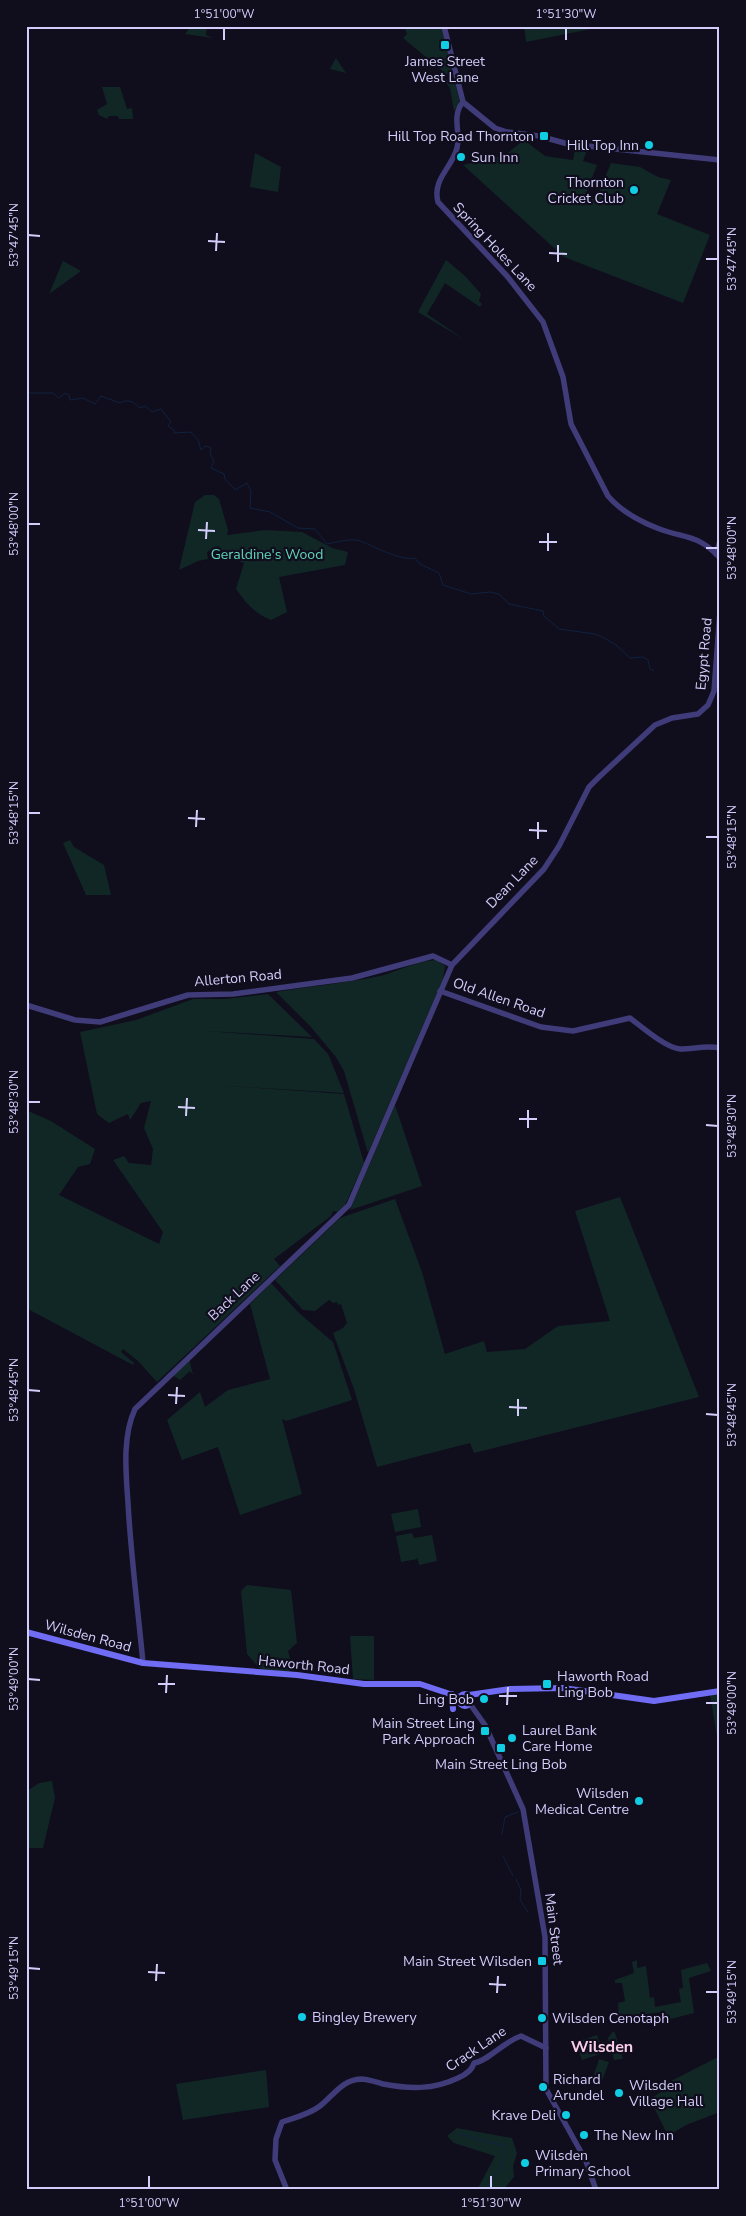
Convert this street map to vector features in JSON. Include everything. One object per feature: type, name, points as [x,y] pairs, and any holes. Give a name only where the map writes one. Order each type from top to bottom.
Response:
[{"type":"main road","name":"Wilsden Road","points":[[26,1632],[143,1664]]},
{"type":"main road","name":"Haworth Road","points":[[143,1664],[297,1676],[364,1684],[420,1684],[460,1697],[462,1705],[470,1704]]},
{"type":"main road","points":[[460,1697],[464,1694],[469,1695],[510,1689],[563,1688],[654,1701],[720,1691]]},
{"type":"main road","points":[[452,1694],[453,1709]]},
{"type":"main road","points":[[469,1695],[471,1698],[470,1704]]},
{"type":"street","points":[[444,26],[463,102],[495,128],[507,132],[605,149],[720,160]]},
{"type":"street","name":"Spring Holes Lane","points":[[463,102],[457,117],[458,146],[437,186],[437,201],[507,276],[542,322],[563,377],[571,424],[608,496],[615,504],[640,520],[659,529],[700,541],[718,556]]},
{"type":"street","points":[[718,556],[720,540]]},
{"type":"street","name":"Egypt Road","points":[[690,717],[704,710],[712,698],[720,611]]},
{"type":"street","name":"Dean Lane","points":[[452,965],[544,869],[559,846],[589,787],[655,725],[672,718],[690,717]]},
{"type":"street","name":"Allerton Road","points":[[26,1005],[75,1020],[100,1022],[188,995],[233,994],[352,978],[433,956],[452,965]]},
{"type":"street","name":"Back Lane","points":[[143,1664],[130,1538],[126,1471],[128,1433],[132,1414],[142,1400],[349,1205],[452,965]]},
{"type":"street","name":"Old Allen Road","points":[[440,992],[541,1027],[573,1031],[630,1018],[670,1046],[679,1049],[708,1046],[720,1048]]},
{"type":"street","name":"Main Street","points":[[470,1704],[485,1725],[523,1809],[545,1937],[546,2089],[586,2161],[596,2190]]},
{"type":"street","name":"Crack Lane","points":[[287,2190],[275,2160],[276,2139],[282,2122],[320,2106],[338,2088],[351,2080],[363,2079],[400,2086],[426,2088],[448,2083],[462,2076],[470,2071],[474,2063],[485,2058],[508,2040],[521,2036],[546,2048]]},
{"type":"green space","points":[[191,26],[207,26],[206,35],[213,38],[185,34]]},
{"type":"green space","points":[[404,26],[442,26],[454,77],[451,78],[403,38],[407,34]]},
{"type":"green space","points":[[524,26],[595,26],[596,28],[526,42]]},
{"type":"green space","points":[[336,58],[346,73],[330,69]]},
{"type":"green space","points":[[442,78],[455,82],[460,103],[454,111],[450,88]]},
{"type":"green space","points":[[102,87],[120,87],[127,109],[132,108],[133,119],[119,119],[118,116],[109,116],[107,119],[99,115],[97,110],[107,104]]},
{"type":"green space","points":[[524,140],[545,156],[573,160],[575,149],[587,150],[583,161],[597,165],[585,196],[596,199],[611,163],[640,167],[658,177],[671,180],[657,214],[710,235],[683,303],[564,257],[463,165],[505,155]]},
{"type":"green space","points":[[255,153],[281,167],[278,192],[250,187]]},
{"type":"green space","points":[[446,260],[465,276],[481,294],[479,301],[482,304],[480,307],[445,283],[427,314],[465,340],[418,312]]},
{"type":"green space","points":[[63,261],[81,271],[49,294]]},
{"type":"green space","name":"Geraldine's Wood","points":[[205,495],[214,495],[219,499],[228,530],[227,535],[265,530],[302,532],[332,548],[348,552],[345,565],[279,577],[287,612],[271,620],[265,617],[251,607],[236,589],[244,563],[226,557],[218,546],[207,552],[208,559],[198,561],[179,570],[195,502]]},
{"type":"green space","points":[[70,840],[74,847],[104,865],[111,895],[86,895],[63,843]]},
{"type":"green space","points":[[436,960],[445,966],[443,979],[368,1153],[344,1071],[336,1057],[311,1027],[276,992],[380,976],[415,964]]},
{"type":"green space","points":[[268,994],[312,1037],[205,1031],[314,1039],[328,1054],[344,1093],[213,1085],[344,1094],[364,1163],[345,1205],[338,1212],[333,1211],[331,1216],[274,1259],[280,1266],[157,1382],[138,1361],[123,1349],[121,1352],[134,1363],[133,1365],[26,1308],[26,1110],[51,1121],[95,1149],[90,1164],[78,1167],[59,1195],[159,1244],[163,1232],[113,1160],[124,1156],[129,1163],[151,1165],[153,1149],[144,1128],[151,1101],[141,1103],[130,1120],[128,1114],[109,1123],[97,1114],[80,1032],[136,1020],[193,999],[225,999]]},
{"type":"green space","points":[[395,1105],[422,1186],[350,1210]]},
{"type":"green space","points":[[620,1197],[699,1397],[474,1453],[470,1443],[377,1467],[354,1389],[333,1333],[343,1328],[347,1323],[341,1304],[338,1305],[337,1302],[333,1303],[329,1300],[315,1311],[303,1310],[275,1280],[340,1218],[395,1199],[422,1272],[445,1354],[484,1341],[487,1352],[525,1349],[558,1326],[610,1321],[575,1211]]},
{"type":"green space","points":[[271,1283],[299,1313],[333,1342],[352,1400],[286,1421],[282,1419],[302,1494],[240,1515],[218,1447],[182,1460],[167,1420],[200,1392],[205,1407],[228,1390],[270,1379],[250,1304]]},
{"type":"green space","points":[[189,1358],[193,1375],[190,1371],[180,1380],[172,1375]]},
{"type":"green space","points":[[418,1509],[421,1527],[395,1532],[391,1514]]},
{"type":"green space","points":[[412,1533],[414,1538],[432,1535],[437,1561],[419,1565],[417,1556],[417,1559],[401,1562],[396,1536]]},
{"type":"green space","points":[[247,1585],[291,1590],[297,1643],[288,1651],[292,1667],[289,1672],[261,1670],[247,1654],[241,1591]]},
{"type":"green space","points":[[350,1636],[374,1636],[374,1680],[353,1679]]},
{"type":"green space","points":[[720,1694],[720,1754],[710,1695]]},
{"type":"green space","points":[[52,1781],[55,1798],[43,1848],[26,1848],[26,1792],[39,1783]]},
{"type":"green space","points":[[637,1960],[637,1968],[646,1966],[650,1998],[654,1997],[655,2007],[681,2002],[679,1989],[683,1988],[681,1970],[707,1963],[711,1971],[689,1978],[694,2013],[663,2021],[661,2012],[619,2018],[618,2003],[625,2001],[622,1983],[615,1983],[615,1980],[634,1973],[632,1962]]},
{"type":"green space","points":[[613,2031],[623,2059],[614,2060],[608,2038]]},
{"type":"green space","points":[[597,2035],[603,2053],[582,2060],[576,2042]]},
{"type":"green space","points":[[720,2056],[720,2112],[686,2125],[668,2136],[650,2099],[661,2092],[667,2083]]},
{"type":"green space","points":[[599,2059],[609,2062],[602,2081],[593,2078]]},
{"type":"green space","points":[[266,2070],[269,2107],[183,2120],[176,2084]]},
{"type":"green space","points":[[457,2128],[512,2138],[517,2153],[513,2166],[514,2177],[503,2190],[477,2190],[495,2156],[454,2143],[447,2136]]},
{"type":"waterway","points":[[26,393],[53,393],[59,398],[65,393],[69,395],[70,400],[83,398],[95,404],[101,396],[120,403],[132,402],[140,408],[145,406],[152,412],[161,409],[171,422],[168,426],[174,430],[174,433],[191,432],[198,440],[201,450],[206,446],[211,448],[210,453],[214,462],[211,468],[224,474],[225,479],[235,490],[247,483],[251,491],[250,508],[270,512],[298,528],[315,529],[327,544],[355,540],[396,556],[415,558],[420,564],[439,573],[443,585],[471,594],[490,592],[499,594],[509,604],[543,611],[544,616],[559,629],[595,634],[616,645],[630,658],[643,657],[648,660],[650,669],[654,671]]},
{"type":"waterway","points":[[502,1834],[505,1817],[518,1812]]},
{"type":"waterway","points":[[503,1856],[513,1876]]},
{"type":"waterway","points":[[516,1879],[521,1890],[520,1900],[528,1912]]},
{"type":"waterway","points":[[460,2134],[494,2144],[503,2144],[502,2167],[494,2175],[486,2190]]},
{"type":"place","name":"James Street West Lane","points":[[445,45]]},
{"type":"place","name":"Hill Top Road Thornton","points":[[544,136]]},
{"type":"place","name":"Hill Top Inn","points":[[649,145]]},
{"type":"place","name":"Sun Inn","points":[[461,157]]},
{"type":"place","name":"Thornton Cricket Club","points":[[634,190]]},
{"type":"place","name":"Haworth Road Ling Bob","points":[[547,1684]]},
{"type":"place","name":"Ling Bob","points":[[484,1699]]},
{"type":"place","name":"Main Street Ling Park Approach","points":[[485,1731]]},
{"type":"place","name":"Laurel Bank Care Home","points":[[512,1738]]},
{"type":"place","name":"Main Street Ling Bob","points":[[501,1748]]},
{"type":"place","name":"Wilsden Medical Centre","points":[[639,1801]]},
{"type":"place","name":"Main Street Wilsden","points":[[542,1961]]},
{"type":"place","name":"Bingley Brewery","points":[[302,2017]]},
{"type":"place","name":"Wilsden Cenotaph","points":[[542,2018]]},
{"type":"place","name":"Richard Arundel","points":[[543,2087]]},
{"type":"place","name":"Wilsden Village Hall","points":[[619,2093]]},
{"type":"place","name":"Krave Deli","points":[[566,2115]]},
{"type":"place","name":"The New Inn","points":[[584,2135]]},
{"type":"place","name":"Wilsden Primary School","points":[[525,2163]]},
{"type":"district","name":"Wilsden","points":[[602,2047]]}]
